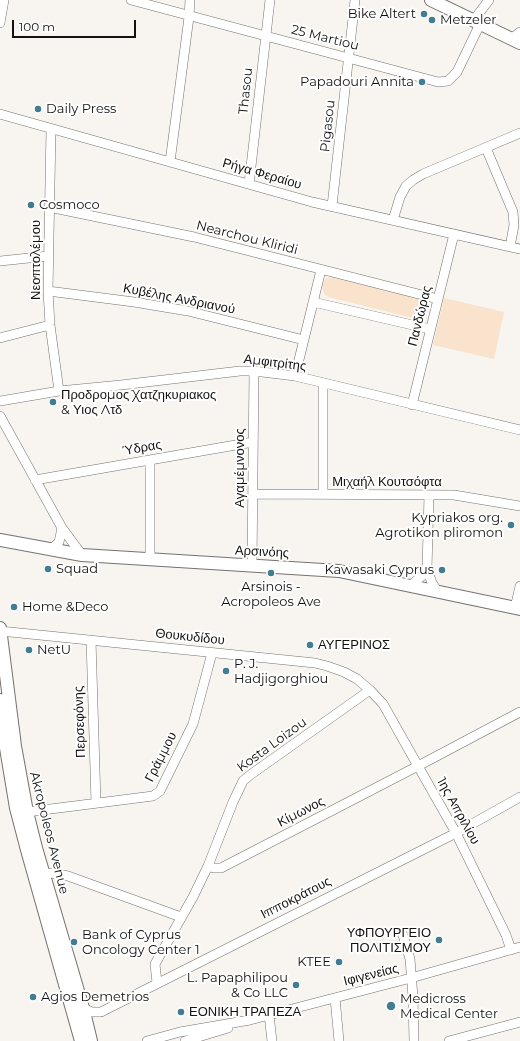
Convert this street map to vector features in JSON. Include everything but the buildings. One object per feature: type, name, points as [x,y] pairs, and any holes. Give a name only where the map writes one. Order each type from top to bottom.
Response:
[{"type":"main road","points":[[431,0],[476,22],[517,38]]},
{"type":"main road","name":"Αρσινόης","points":[[0,540],[82,555],[339,571],[517,609]]},
{"type":"main road","points":[[0,547],[13,542]]},
{"type":"main road","name":"Akropoleos Avenue","points":[[0,629],[15,746],[27,812],[91,1041]]},
{"type":"main road","name":"Akropoleos Avenue","points":[[0,700],[3,748],[16,808],[82,1041]]},
{"type":"street","points":[[0,23],[4,0]]},
{"type":"street","name":"25 Martiou","points":[[131,0],[265,37],[348,57],[433,82],[448,81],[457,72],[476,22],[489,0]]},
{"type":"street","points":[[170,162],[190,0]]},
{"type":"street","name":"Thasou","points":[[249,184],[270,0]]},
{"type":"street","name":"Pigasou","points":[[332,206],[355,0]]},
{"type":"street","name":"Ρήγα Φεραίου","points":[[0,114],[332,206],[520,249]]},
{"type":"street","name":"Νεοπτολέμου","points":[[51,129],[48,291],[50,324],[59,391]]},
{"type":"street","points":[[393,220],[400,197],[406,186],[413,180],[423,174],[520,133]]},
{"type":"street","points":[[486,148],[513,212],[514,225],[510,247]]},
{"type":"street","name":"Nearchou Kliridi","points":[[49,207],[194,237],[438,299]]},
{"type":"street","name":"Πανδώρας","points":[[412,405],[454,234]]},
{"type":"street","points":[[0,261],[48,256]]},
{"type":"street","points":[[295,376],[321,270]]},
{"type":"street","name":"Κυβέλης Ανδριανού","points":[[48,291],[134,302],[188,311],[304,340]]},
{"type":"street","points":[[313,302],[430,330]]},
{"type":"street","points":[[0,338],[50,324]]},
{"type":"street","name":"Αμφιτρίτης","points":[[0,401],[59,391],[128,385],[228,372],[254,371],[295,376],[323,384],[520,430]]},
{"type":"street","name":"Αγαμέμνονος","points":[[252,566],[254,371]]},
{"type":"street","points":[[323,384],[324,494]]},
{"type":"street","points":[[0,416],[62,528],[82,555]]},
{"type":"street","name":"Ύδρας","points":[[35,480],[254,442]]},
{"type":"street","points":[[150,460],[150,559]]},
{"type":"street","name":"Μιχαήλ Κουτσόφτα","points":[[253,494],[454,495],[520,506]]},
{"type":"street","points":[[429,495],[427,569],[432,583],[438,592]]},
{"type":"street","points":[[50,550],[59,542],[62,528]]},
{"type":"street","points":[[410,586],[423,575],[427,569]]},
{"type":"street","points":[[517,609],[520,586]]},
{"type":"street","name":"Θουκυδίδου","points":[[0,629],[304,662],[327,666],[344,672],[370,690]]},
{"type":"street","name":"Περσεφόνης","points":[[91,640],[96,803]]},
{"type":"street","name":"Γράμμου","points":[[27,812],[154,796],[160,791],[193,724],[212,653]]},
{"type":"street","name":"1ης Απριλίου","points":[[370,690],[383,704],[456,832],[506,934],[516,949]]},
{"type":"street","name":"Kosta Loizou","points":[[208,866],[233,802],[243,782],[250,775],[370,690]]},
{"type":"street","name":"Κίμωνος","points":[[208,866],[221,868],[520,712]]},
{"type":"street","name":"Ιπποκράτους","points":[[83,1008],[92,1012],[101,1012],[456,832],[520,797]]},
{"type":"street","points":[[157,983],[155,964],[208,866]]},
{"type":"street","points":[[44,874],[52,873],[68,876],[181,917]]},
{"type":"street","points":[[403,935],[410,958],[414,1041]]},
{"type":"street","name":"Ιφιγενείας","points":[[147,1041],[180,1032],[250,1020],[516,949]]},
{"type":"street","points":[[335,998],[339,1041]]},
{"type":"street","points":[[270,1015],[272,1041]]},
{"type":"street","name":"Ιφιγενείας","points":[[185,1041],[236,1026],[250,1020]]},
{"type":"street","points":[[449,1041],[468,1039],[520,1022]]},
{"type":"shaded area","points":[[332,277],[428,301],[426,312],[422,318],[417,319],[328,297],[324,294],[322,285],[326,278]]},
{"type":"shaded area","points":[[444,298],[504,312],[494,359],[433,345]]},
{"type":"place","name":"Bike Altert","points":[[424,14]]},
{"type":"place","name":"Metzeler","points":[[432,20]]},
{"type":"place","name":"Papadouri Annita","points":[[422,82]]},
{"type":"place","name":"Daily Press","points":[[38,109]]},
{"type":"place","name":"Cosmoco","points":[[31,205]]},
{"type":"place","name":"Προδρομος Χατζηκυριακος & Υιος Λτδ","points":[[53,402]]},
{"type":"place","name":"Kypriakos org. Agrotikon pliromon","points":[[511,525]]},
{"type":"place","name":"Squad","points":[[48,569]]},
{"type":"place","name":"Kawasaki Cyprus","points":[[442,570]]},
{"type":"place","name":"Arsinois - Acropoleos Ave","points":[[271,573]]},
{"type":"place","name":"Home &Deco","points":[[14,607]]},
{"type":"place","name":"ΑΥΓΕΡΙΝΟΣ","points":[[310,645]]},
{"type":"place","name":"NetU","points":[[29,650]]},
{"type":"place","name":"P. J. Hadjigorghiou","points":[[226,671]]},
{"type":"place","name":"ΥΦΠΟΥΡΓΕΙΟ ΠΟΛΙΤΙΣΜΟΥ","points":[[439,940]]},
{"type":"place","name":"Bank of Cyprus Oncology Center 1","points":[[74,942]]},
{"type":"place","name":"KTEE","points":[[339,962]]},
{"type":"place","name":"L. Papaphilipou & Co LLC","points":[[296,985]]},
{"type":"place","name":"Agios Demetrios","points":[[33,997]]},
{"type":"place","name":"Medicross Medical Center","points":[[391,1006]]},
{"type":"place","name":"ΕΟΝΙΚΗ ΤΡΑΠΕΖΑ","points":[[181,1012]]}]
